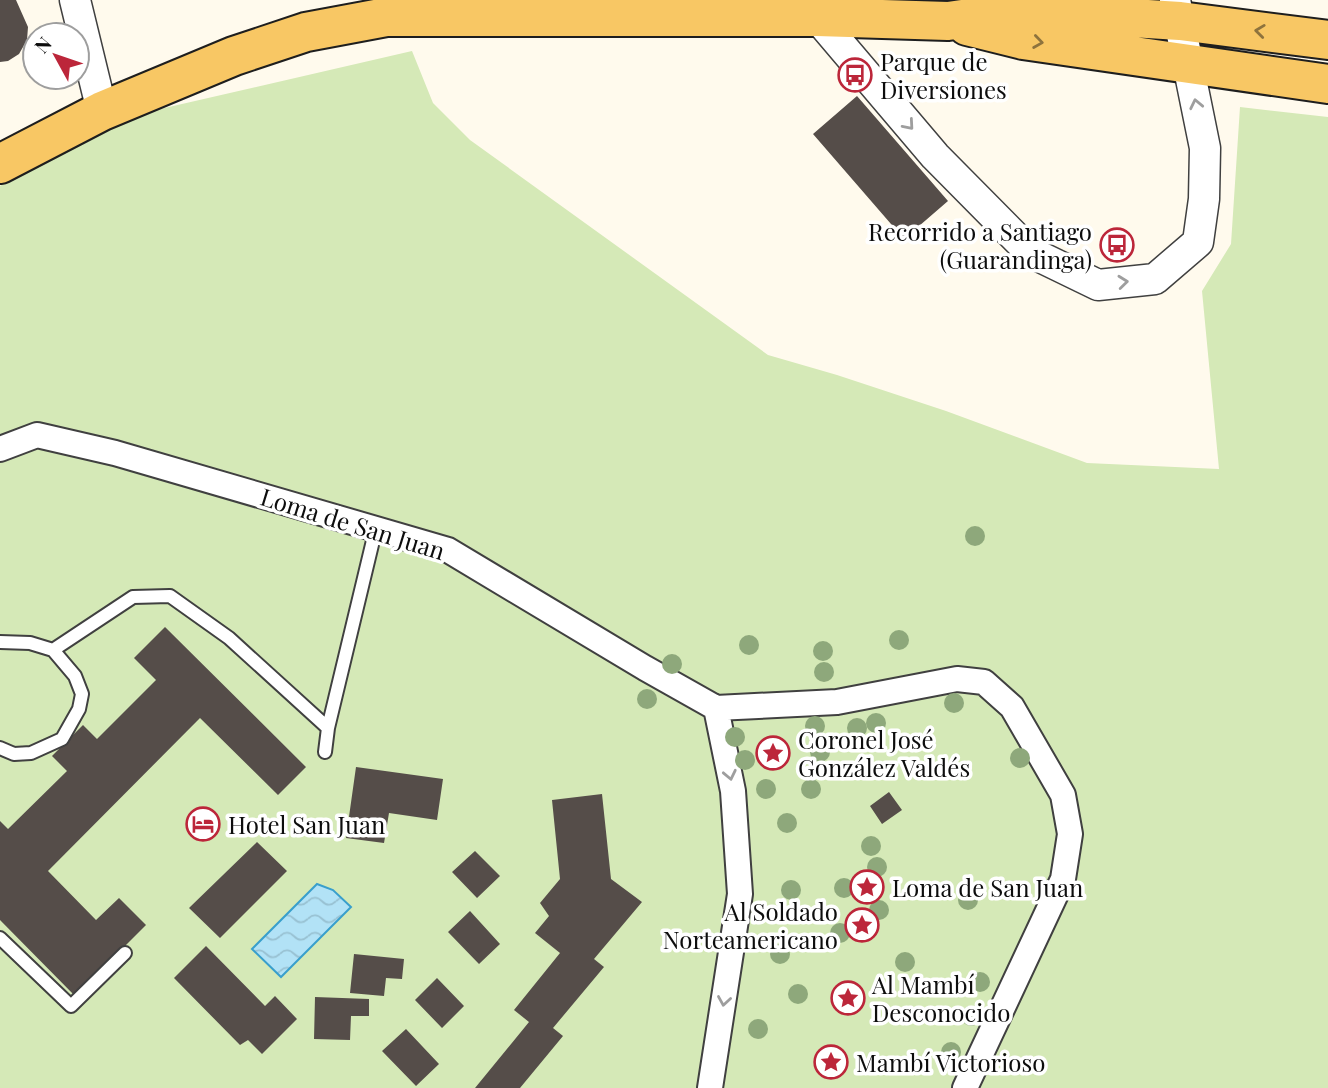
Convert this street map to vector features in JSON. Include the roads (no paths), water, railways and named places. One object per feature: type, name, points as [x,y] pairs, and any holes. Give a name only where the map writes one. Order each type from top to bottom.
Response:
[{"type":"main road","points":[[0,164],[102,111],[246,52],[306,32],[386,17],[817,17],[893,9],[1023,40],[1328,84]]},
{"type":"main road","points":[[948,21],[1020,11],[1177,11],[1328,40]]},
{"type":"street","points":[[75,0],[102,111]]},
{"type":"street","points":[[817,17],[935,156],[1030,252],[1098,285],[1155,279],[1198,242],[1204,199],[1205,148],[1177,11]]},
{"type":"street","name":"Loma de San Juan","points":[[0,449],[37,435],[115,453],[448,550],[716,708]]},
{"type":"street","points":[[710,1088],[740,894],[733,792],[716,708],[837,702],[957,679],[985,682],[1012,707],[1063,795],[1070,834],[1063,879],[965,1088]]},
{"type":"lane","points":[[325,752],[328,728],[376,528]]},
{"type":"lane","points":[[53,650],[133,597],[170,596],[229,638],[328,728]]},
{"type":"lane","points":[[0,642],[30,643],[53,650],[75,676],[82,694],[79,709],[62,739],[31,753],[14,754],[0,748]]},
{"type":"lane","points":[[0,938],[71,1006],[125,953]]},
{"type":"water","points":[[317,884],[333,890],[351,907],[281,977],[252,949]]},
{"type":"place","name":"Parque de Diversiones","points":[[855,75]]},
{"type":"place","name":"Recorrido a Santiago (Guarandinga)","points":[[1117,245]]},
{"type":"place","name":"Coronel José González Valdés","points":[[773,753]]},
{"type":"place","name":"Hotel San Juan","points":[[203,824]]},
{"type":"place","name":"Loma de San Juan","points":[[867,887]]},
{"type":"place","name":"Al Soldado Norteamericano","points":[[862,925]]},
{"type":"place","name":"Al Mambí Desconocido","points":[[848,998]]},
{"type":"place","name":"Mambí Victorioso","points":[[831,1062]]}]
